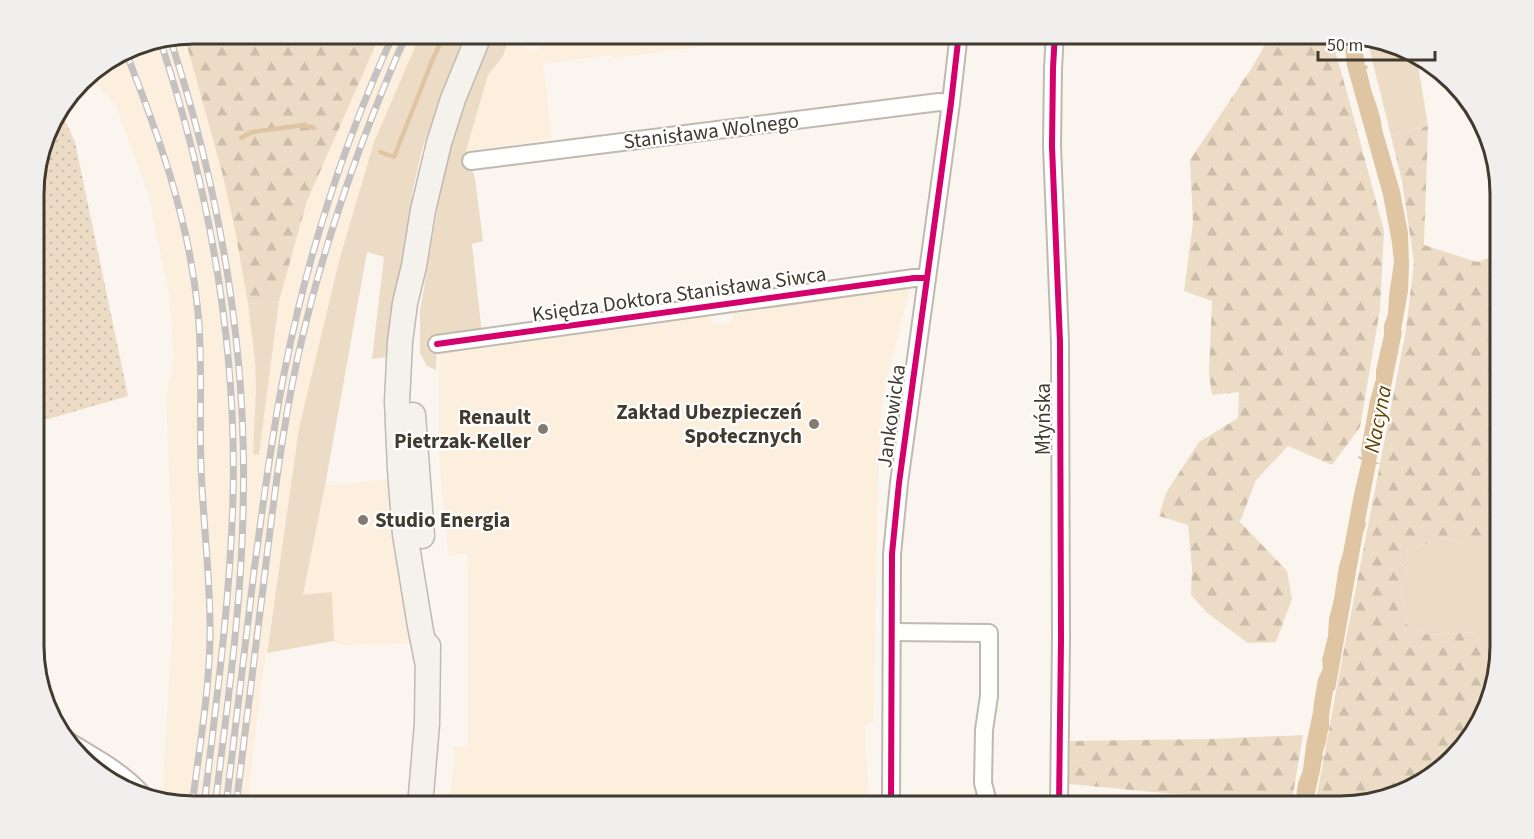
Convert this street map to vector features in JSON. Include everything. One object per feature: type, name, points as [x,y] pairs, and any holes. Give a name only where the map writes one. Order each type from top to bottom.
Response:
[{"type":"main road","points":[[421,796],[427,724],[427,661],[405,534],[398,448],[400,342],[423,210],[439,143],[453,99],[476,43]]},
{"type":"street","name":"Jankowicka","points":[[891,795],[892,554],[897,500],[958,43]]},
{"type":"street","name":"Młyńska","points":[[1054,43],[1052,146],[1060,342],[1059,795]]},
{"type":"street","name":"Stanisława Wolnego","points":[[471,161],[939,102],[951,103]]},
{"type":"street","name":"Księdza Doktora Stanisława Siwca","points":[[436,344],[927,278]]},
{"type":"street","points":[[892,632],[989,633],[989,696],[984,730],[983,783],[986,795]]},
{"type":"street","points":[[97,760],[120,776]]},
{"type":"shaded area","points":[[377,43],[417,43],[374,142],[340,257],[299,428],[261,688],[249,796],[194,796],[162,792],[174,596],[166,397],[174,359],[169,293],[148,193],[115,104],[94,82],[110,69],[136,55],[165,46],[186,44],[222,172],[235,230],[255,361],[259,455],[279,301],[307,201]]},
{"type":"shaded area","points":[[507,43],[523,43],[522,46],[536,52],[541,43],[728,43],[613,58],[612,55],[543,64],[552,139],[466,151],[488,75],[503,56]]},
{"type":"shaded area","points":[[910,288],[883,395],[881,415],[873,722],[865,726],[869,795],[450,796],[455,760],[453,747],[468,746],[468,577],[467,553],[448,556],[439,457],[439,354],[709,316],[716,324],[730,323],[734,313]]},
{"type":"shaded area","points":[[396,478],[419,643],[341,645],[334,641],[332,593],[303,596],[325,486]]},
{"type":"green space","points":[[377,43],[307,201],[279,301],[248,304],[222,172],[186,44]]},
{"type":"green space","points":[[417,43],[463,43],[423,146],[413,189],[387,357],[372,359],[384,257],[367,252],[303,595],[332,592],[334,641],[267,653],[299,428],[340,257],[374,142]]},
{"type":"green space","points":[[488,43],[507,43],[503,56],[488,75],[466,151],[475,178],[483,241],[472,244],[482,333],[437,344],[436,370],[427,366],[420,353],[420,311],[444,168],[463,100]]},
{"type":"green space","points":[[1266,43],[1333,43],[1384,231],[1380,309],[1360,427],[1332,465],[1288,446],[1256,480],[1240,522],[1287,571],[1292,599],[1276,642],[1248,643],[1206,612],[1191,595],[1192,568],[1188,525],[1159,516],[1166,493],[1199,442],[1238,418],[1239,392],[1212,395],[1209,374],[1212,301],[1184,291],[1193,223],[1190,160]]},
{"type":"green space","points":[[1369,47],[1388,51],[1418,66],[1428,126],[1391,136]]},
{"type":"green space","points":[[64,119],[75,142],[128,396],[44,420],[44,184],[51,146]]},
{"type":"green space","points":[[1428,126],[1424,245],[1477,262],[1490,257],[1490,541],[1481,544],[1445,538],[1408,549],[1402,595],[1406,624],[1429,635],[1476,632],[1485,660],[1489,659],[1488,674],[1483,693],[1465,729],[1439,758],[1424,770],[1388,788],[1369,793],[1317,795],[1406,330],[1414,262],[1402,181],[1391,136]]},
{"type":"green space","points":[[279,301],[259,455],[253,454],[256,390],[248,304]]},
{"type":"green space","points":[[1445,538],[1464,542],[1490,540],[1490,645],[1489,660],[1485,661],[1476,632],[1429,635],[1406,624],[1402,595],[1408,549]]},
{"type":"green space","points":[[1303,735],[1293,795],[1185,795],[1069,784],[1070,741]]},
{"type":"water","name":"Nacyna","points":[[1344,43],[1362,45],[1370,86],[1400,191],[1408,233],[1408,291],[1376,462],[1380,464],[1376,464],[1365,521],[1333,691],[1329,729],[1322,755],[1324,756],[1315,795],[1296,795],[1303,770],[1318,679],[1323,668],[1322,660],[1339,566],[1362,460],[1358,458],[1362,457],[1361,450],[1370,400],[1388,314],[1394,262],[1383,195],[1347,66]]},
{"type":"waterway","points":[[380,152],[394,157],[440,43]]},
{"type":"waterway","points":[[241,138],[252,132],[304,125],[314,128]]},
{"type":"railway","points":[[227,796],[254,571],[279,398],[293,330],[316,243],[343,158],[390,43]]},
{"type":"railway","points":[[237,796],[274,496],[298,356],[331,232],[359,151],[403,43]]},
{"type":"railway","points":[[172,45],[188,96],[216,212],[227,272],[241,391],[242,549],[233,659],[216,796]]},
{"type":"railway","points":[[162,47],[193,152],[206,209],[225,324],[230,382],[233,499],[229,576],[205,796]]},
{"type":"railway","points":[[128,59],[171,178],[188,244],[198,312],[201,466],[210,638],[206,701],[193,796]]},
{"type":"cycle path","points":[[891,795],[892,554],[899,483],[958,43]]},
{"type":"cycle path","points":[[1054,43],[1052,146],[1060,342],[1059,795]]},
{"type":"cycle path","points":[[437,344],[927,278]]},
{"type":"place","name":"Zakład Ubezpieczeń Społecznych","points":[[814,424]]},
{"type":"place","name":"Renault Pietrzak-Keller","points":[[543,429]]},
{"type":"place","name":"Studio Energia","points":[[363,520]]}]
